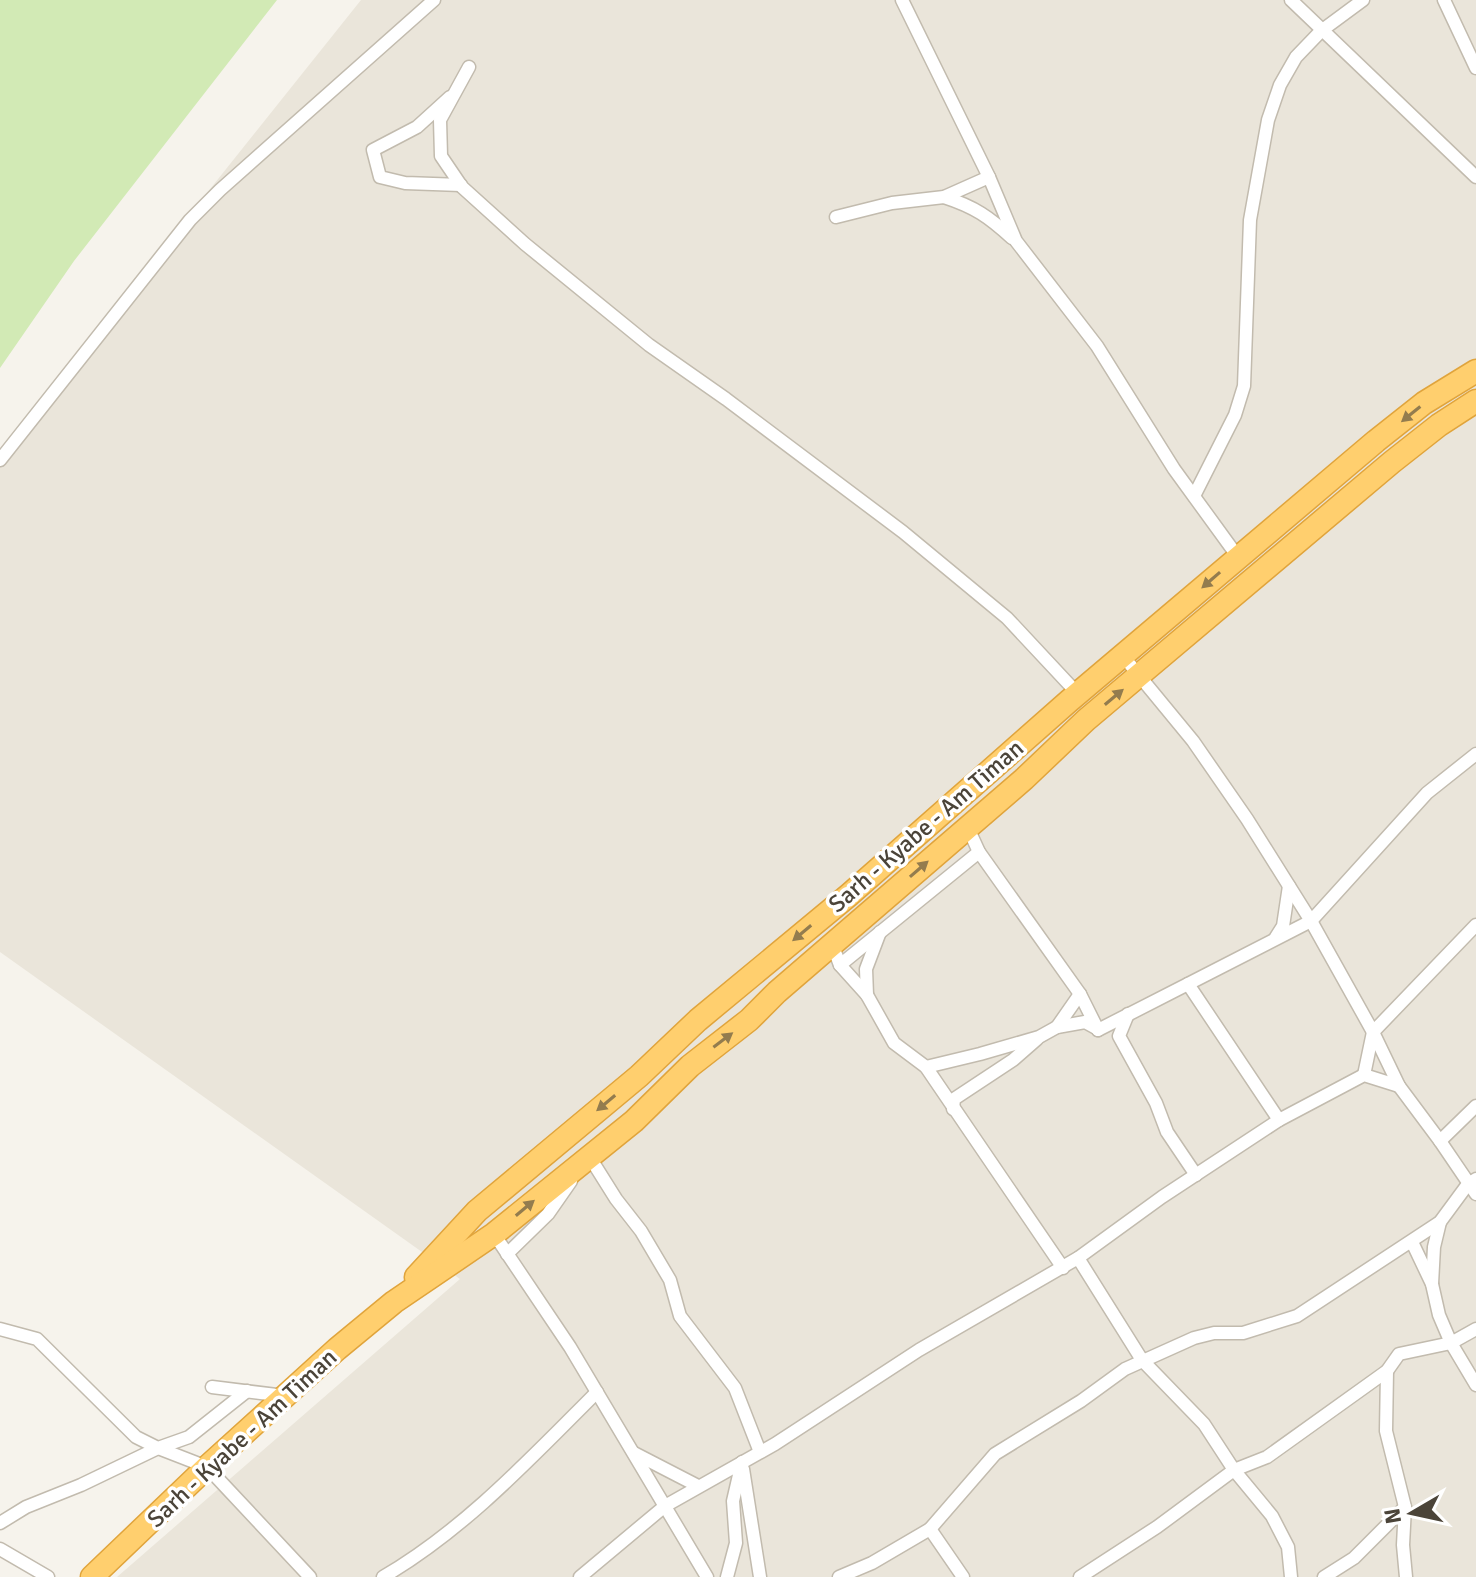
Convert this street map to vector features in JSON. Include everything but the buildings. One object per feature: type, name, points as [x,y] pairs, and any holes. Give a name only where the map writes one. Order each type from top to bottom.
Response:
[{"type":"highway","name":"Sarh - Kyabe - Am Timan","points":[[394,1302],[477,1211],[639,1076],[698,1020],[849,895],[1238,557],[1424,403],[1476,371]]},
{"type":"highway","name":"Sarh - Kyabe - Am Timan","points":[[92,1577],[207,1467],[394,1302],[494,1234],[634,1121],[690,1066],[749,1020],[777,992],[836,954],[968,828],[1140,675],[1392,462],[1476,401]]},
{"type":"street","points":[[0,460],[190,220],[434,0]]},
{"type":"street","points":[[902,0],[989,177],[1016,241]]},
{"type":"street","points":[[1291,0],[1476,177]]},
{"type":"street","points":[[1194,496],[1235,415],[1244,386],[1250,220],[1268,120],[1280,85],[1296,57],[1321,31],[1363,0]]},
{"type":"street","points":[[1444,0],[1476,68]]},
{"type":"street","points":[[469,67],[440,120],[441,156],[461,185],[525,244],[649,345],[903,532],[1007,618],[1078,694]]},
{"type":"street","points":[[456,93],[417,127],[373,150],[380,177],[405,183],[461,185]]},
{"type":"street","points":[[836,217],[892,203],[944,197],[989,177]]},
{"type":"street","points":[[944,197],[987,215],[1016,241],[1097,346],[1194,496],[1238,557]]},
{"type":"street","points":[[839,1577],[872,1563],[930,1529],[995,1454],[1142,1360],[1194,1338],[1214,1333],[1243,1333],[1297,1316],[1440,1222],[1473,1186],[1399,1086],[1373,1032],[1311,921],[1247,819],[1193,741],[1123,656]]},
{"type":"street","points":[[1098,1030],[1311,921],[1427,793],[1476,754]]},
{"type":"street","points":[[968,828],[979,852],[1080,994],[1098,1030]]},
{"type":"street","points":[[979,852],[880,932],[836,954],[867,995],[894,1043],[926,1067],[1063,1268]]},
{"type":"street","points":[[1275,940],[1283,926],[1289,886]]},
{"type":"street","points":[[1364,1075],[1373,1032],[1476,925]]},
{"type":"street","points":[[867,995],[866,969],[880,932]]},
{"type":"street","points":[[1188,984],[1279,1120]]},
{"type":"street","points":[[1057,1027],[1080,994]]},
{"type":"street","points":[[1128,1014],[1119,1036],[1156,1103],[1167,1132],[1196,1175]]},
{"type":"street","points":[[953,1109],[954,1099],[1057,1027],[1085,1022],[1098,1030]]},
{"type":"street","points":[[926,1067],[1039,1037]]},
{"type":"street","points":[[580,1577],[665,1506],[760,1452],[919,1350],[1063,1268],[1279,1120],[1364,1075],[1399,1086]]},
{"type":"street","points":[[1440,1141],[1476,1106]]},
{"type":"street","points":[[507,1254],[548,1214],[589,1156],[641,1231],[670,1280],[680,1316],[735,1388],[760,1452]]},
{"type":"street","points":[[1432,1284],[1434,1247],[1440,1222]]},
{"type":"street","points":[[494,1234],[597,1392],[707,1577]]},
{"type":"street","points":[[1412,1242],[1432,1284],[1439,1315],[1451,1343],[1476,1385]]},
{"type":"street","points":[[1078,1258],[1142,1360],[1204,1424],[1234,1470],[1278,1526],[1288,1547],[1291,1577]]},
{"type":"street","points":[[0,1329],[37,1339],[136,1437],[207,1467],[310,1577]]},
{"type":"street","points":[[1080,1577],[1157,1527],[1234,1470],[1267,1457],[1387,1371],[1399,1354],[1451,1343],[1476,1329]]},
{"type":"street","points":[[1387,1371],[1386,1431],[1405,1507],[1403,1545],[1406,1577]]},
{"type":"street","points":[[212,1387],[285,1396]]},
{"type":"street","points":[[0,1523],[26,1507],[189,1437],[247,1391]]},
{"type":"street","points":[[383,1577],[412,1560],[464,1517],[517,1471],[597,1392]]},
{"type":"street","points":[[634,1453],[698,1486]]},
{"type":"street","points":[[727,1577],[736,1543],[733,1501],[742,1462]]},
{"type":"street","points":[[742,1462],[760,1577]]},
{"type":"street","points":[[1324,1577],[1354,1558],[1405,1507]]},
{"type":"street","points":[[930,1529],[963,1577]]},
{"type":"street","points":[[0,1549],[48,1577]]},
{"type":"shaded area","points":[[361,0],[1476,0],[1476,1577],[117,1577],[460,1279],[0,952],[0,452]]},
{"type":"green space","points":[[0,0],[277,0],[74,261],[0,368]]}]
